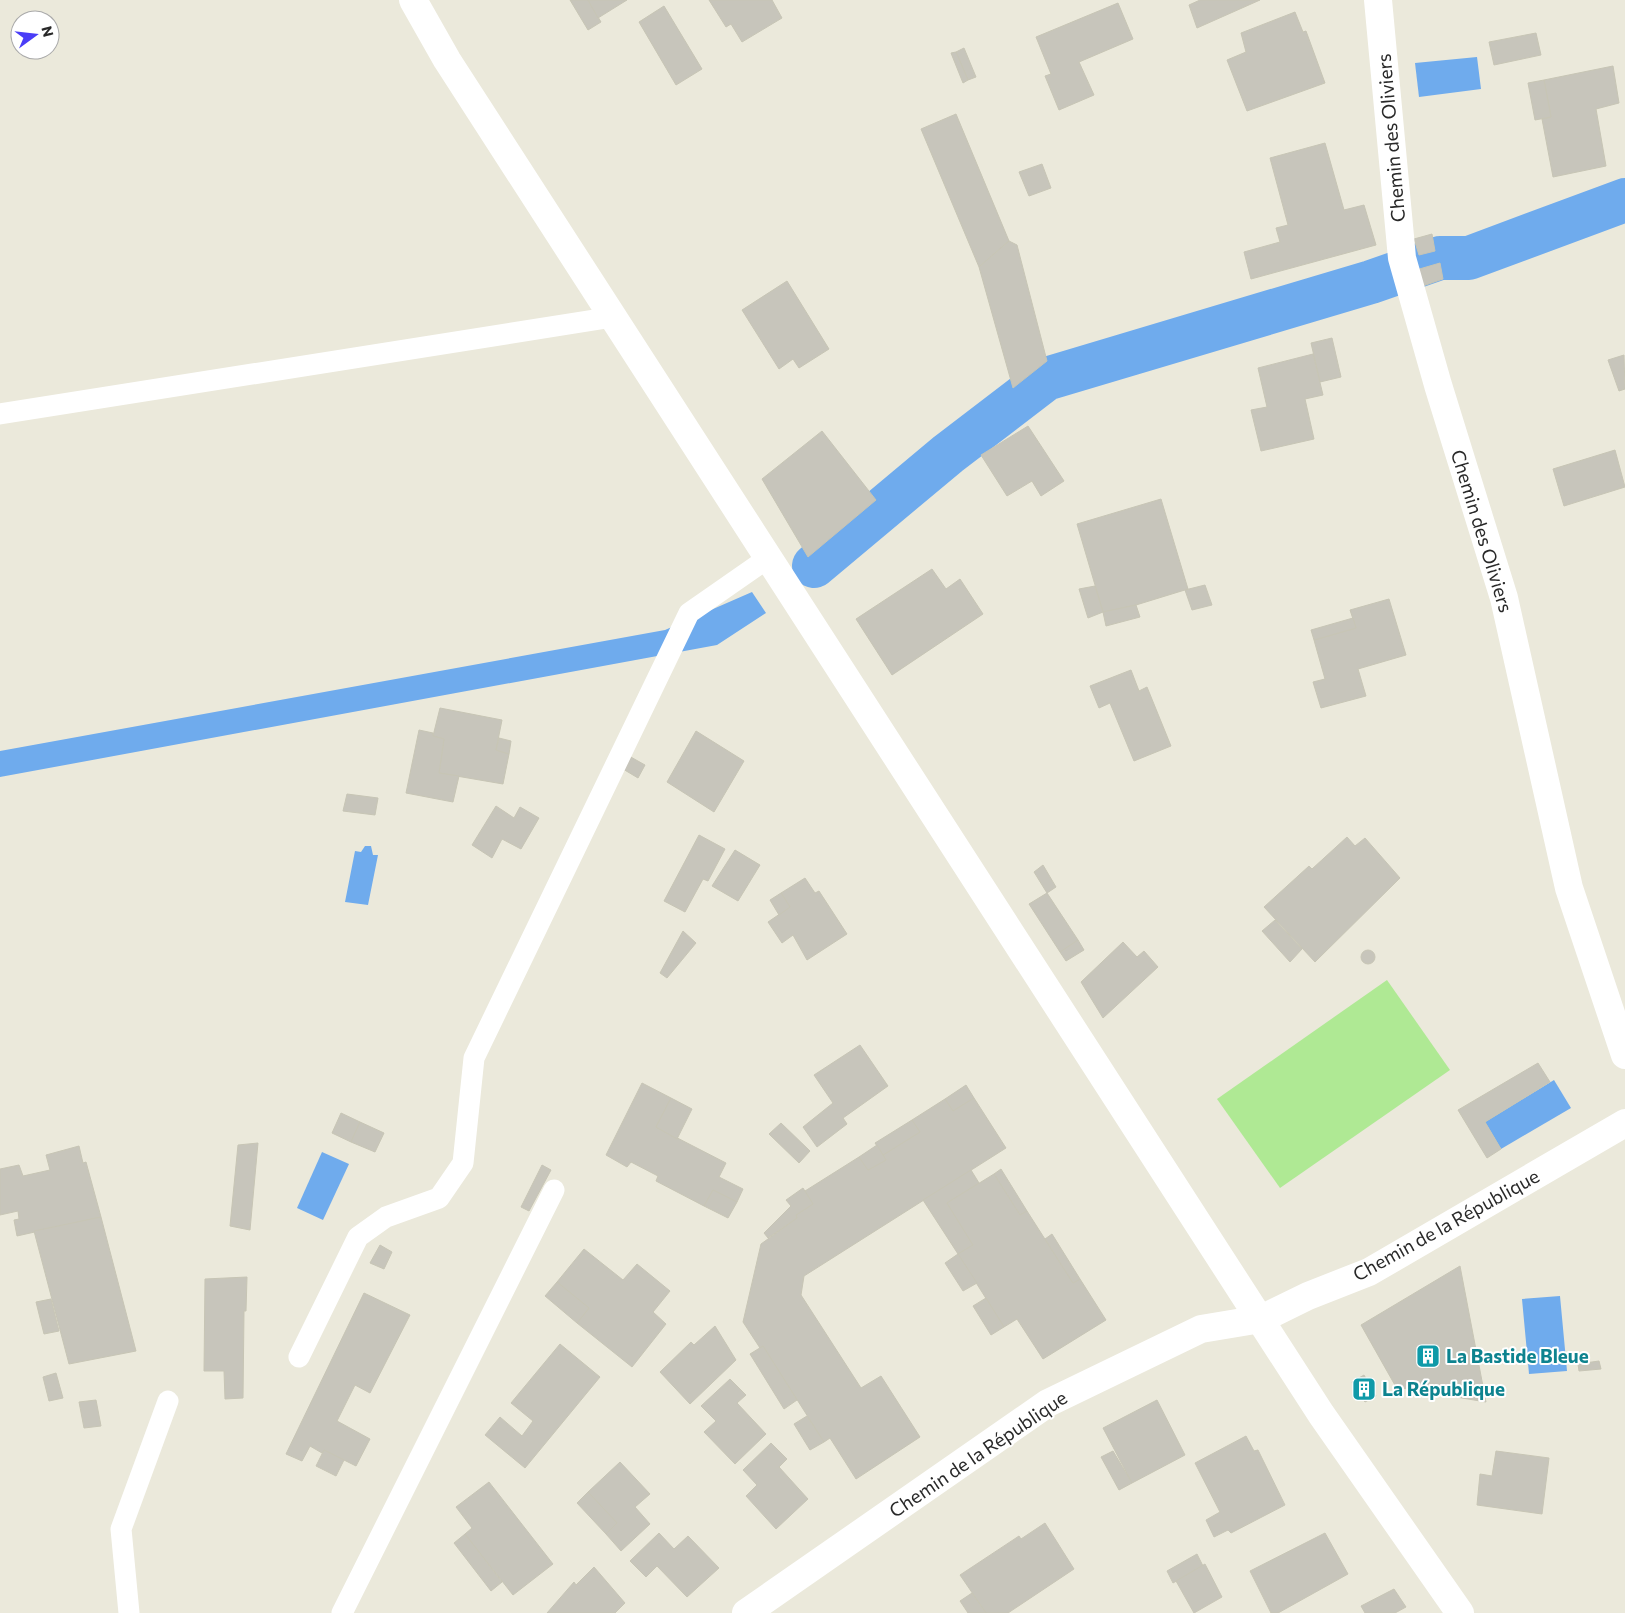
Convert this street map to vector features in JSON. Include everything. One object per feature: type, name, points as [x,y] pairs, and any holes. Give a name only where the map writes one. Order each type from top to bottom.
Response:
[{"type":"street","points":[[413,0],[447,60],[1321,1414],[1460,1613]]},
{"type":"street","name":"Chemin des Oliviers","points":[[1378,0],[1402,258],[1504,598],[1569,888],[1625,1055]]},
{"type":"street","name":"Chemin de la République","points":[[746,1613],[1048,1403],[1201,1329],[1260,1319],[1308,1296],[1369,1272],[1625,1123]]},
{"type":"lane","points":[[0,414],[613,317]]},
{"type":"lane","points":[[299,1357],[358,1237],[386,1217],[440,1198],[463,1163],[474,1058],[689,613],[768,558]]},
{"type":"lane","points":[[342,1613],[554,1190]]},
{"type":"lane","points":[[129,1613],[121,1529],[168,1401]]},
{"type":"green space","points":[[1387,980],[1450,1070],[1280,1188],[1217,1099]]},
{"type":"water","points":[[1477,57],[1481,89],[1419,97],[1415,63]]},
{"type":"water","points":[[752,592],[766,613],[717,645],[0,777],[0,751],[665,630]]},
{"type":"water","points":[[365,846],[371,846],[373,855],[378,855],[368,905],[345,902],[355,851],[361,852]]},
{"type":"water","points":[[1554,1080],[1571,1108],[1501,1149],[1485,1122]]},
{"type":"water","points":[[322,1152],[349,1164],[323,1220],[297,1208]]},
{"type":"water","points":[[1560,1296],[1567,1371],[1529,1374],[1522,1299]]},
{"type":"building","points":[[570,0],[588,0],[601,22],[588,30]]},
{"type":"building","points":[[588,0],[627,0],[598,18]]},
{"type":"building","points":[[709,0],[772,0],[782,18],[742,42],[731,24],[726,27]]},
{"type":"building","points":[[1200,0],[1260,0],[1197,28],[1189,5]]},
{"type":"building","points":[[1118,3],[1133,39],[1079,62],[1094,95],[1059,110],[1045,76],[1051,74],[1036,37]]},
{"type":"building","points":[[664,6],[702,69],[676,85],[639,22]]},
{"type":"building","points":[[1295,12],[1303,32],[1306,31],[1325,83],[1247,111],[1227,60],[1246,52],[1241,33]]},
{"type":"building","points":[[1536,33],[1541,55],[1494,65],[1489,42]]},
{"type":"building","points":[[964,48],[976,77],[968,80],[956,52]]},
{"type":"building","points":[[956,52],[968,80],[963,83],[951,53]]},
{"type":"building","points":[[1613,66],[1619,103],[1596,109],[1606,166],[1553,177],[1542,119],[1551,117],[1544,80]]},
{"type":"building","points":[[1544,80],[1551,117],[1535,120],[1528,83]]},
{"type":"building","points":[[956,114],[1009,241],[979,267],[921,129]]},
{"type":"building","points":[[1325,143],[1344,210],[1364,205],[1376,245],[1251,279],[1244,252],[1280,242],[1276,228],[1288,225],[1270,158]]},
{"type":"building","points":[[1042,164],[1051,188],[1029,196],[1019,172]]},
{"type":"building","points":[[1432,234],[1435,251],[1419,255],[1414,239]]},
{"type":"building","points":[[1009,241],[1017,245],[1047,361],[1013,388],[979,267]]},
{"type":"building","points":[[1440,263],[1443,279],[1420,287],[1416,270]]},
{"type":"building","points":[[787,281],[829,349],[799,368],[793,359],[779,369],[742,310]]},
{"type":"building","points":[[1332,338],[1341,377],[1320,382],[1311,343]]},
{"type":"building","points":[[1313,354],[1323,395],[1305,399],[1314,439],[1261,451],[1251,410],[1267,407],[1258,368]]},
{"type":"building","points":[[1624,355],[1625,389],[1619,391],[1608,360]]},
{"type":"building","points":[[1028,426],[1064,481],[1041,496],[1032,481],[1007,496],[981,455]]},
{"type":"building","points":[[822,431],[876,500],[808,557],[762,479]]},
{"type":"building","points":[[1615,450],[1625,487],[1564,506],[1553,469]]},
{"type":"building","points":[[1161,499],[1188,589],[1136,605],[1103,612],[1077,524]]},
{"type":"building","points":[[932,569],[946,589],[960,579],[983,614],[892,675],[856,619]]},
{"type":"building","points":[[1205,585],[1212,605],[1192,610],[1185,590]]},
{"type":"building","points":[[1095,586],[1103,612],[1088,618],[1079,589]]},
{"type":"building","points":[[1389,599],[1406,655],[1358,669],[1366,696],[1321,708],[1313,682],[1325,679],[1314,640],[1356,628],[1350,610]]},
{"type":"building","points":[[1136,605],[1140,617],[1106,626],[1103,612]]},
{"type":"building","points":[[1353,618],[1356,628],[1314,640],[1311,630]]},
{"type":"building","points":[[1131,670],[1139,691],[1147,687],[1171,746],[1134,761],[1110,703],[1099,708],[1090,686]]},
{"type":"building","points":[[440,708],[502,720],[496,750],[509,754],[503,784],[439,773],[444,739],[433,736]]},
{"type":"building","points":[[419,730],[433,733],[433,736],[444,739],[439,773],[459,776],[453,802],[406,793]]},
{"type":"building","points":[[696,731],[744,761],[714,812],[667,782]]},
{"type":"building","points":[[499,738],[511,741],[509,754],[496,750]]},
{"type":"building","points":[[629,756],[645,765],[638,778],[623,769]]},
{"type":"building","points":[[347,794],[378,798],[375,815],[343,811]]},
{"type":"building","points":[[496,806],[514,818],[520,807],[539,818],[521,849],[502,839],[492,858],[472,845]]},
{"type":"building","points":[[699,835],[725,849],[708,881],[703,879],[685,912],[664,901]]},
{"type":"building","points":[[1347,837],[1355,846],[1365,838],[1400,878],[1315,962],[1264,907],[1309,866],[1312,869]]},
{"type":"building","points":[[735,850],[760,865],[738,901],[712,886]]},
{"type":"building","points":[[1043,865],[1056,887],[1047,893],[1034,872]]},
{"type":"building","points":[[805,878],[815,893],[819,891],[847,934],[807,960],[793,935],[782,943],[768,922],[790,907],[781,893]]},
{"type":"building","points":[[781,893],[790,907],[779,915],[770,900]]},
{"type":"building","points":[[1047,893],[1078,940],[1060,952],[1029,904]]},
{"type":"building","points":[[1275,920],[1302,949],[1290,962],[1262,931]]},
{"type":"building","points":[[683,931],[696,943],[667,978],[660,973]]},
{"type":"building","points":[[1078,940],[1084,950],[1066,961],[1060,952]]},
{"type":"building","points":[[1123,942],[1137,957],[1144,951],[1158,967],[1103,1018],[1081,982]]},
{"type":"building","points":[[1365,950],[1371,950],[1375,957],[1371,964],[1365,964],[1361,960],[1361,954]]},
{"type":"building","points":[[860,1045],[888,1086],[843,1118],[847,1124],[817,1147],[803,1127],[833,1103],[814,1075]]},
{"type":"building","points":[[1538,1063],[1550,1082],[1485,1122],[1501,1149],[1487,1158],[1458,1110]]},
{"type":"building","points":[[642,1083],[671,1098],[656,1127],[726,1163],[719,1177],[743,1189],[737,1202],[713,1190],[704,1206],[656,1181],[658,1176],[631,1162],[627,1167],[606,1155]]},
{"type":"building","points":[[966,1085],[974,1098],[953,1111],[945,1099]]},
{"type":"building","points":[[671,1098],[692,1109],[677,1139],[656,1127]]},
{"type":"building","points":[[974,1098],[1006,1148],[804,1276],[801,1295],[861,1388],[881,1376],[920,1437],[856,1479],[830,1438],[824,1442],[763,1346],[760,1348],[743,1322],[761,1244],[797,1218],[796,1215],[813,1204],[805,1191],[859,1157],[868,1170],[886,1160],[883,1155],[920,1132],[912,1120],[945,1099],[953,1111]]},
{"type":"building","points":[[341,1113],[360,1122],[351,1142],[332,1133]]},
{"type":"building","points":[[912,1120],[920,1132],[883,1155],[875,1143]]},
{"type":"building","points":[[360,1122],[384,1133],[375,1152],[351,1142]]},
{"type":"building","points":[[781,1123],[810,1151],[799,1163],[769,1134]]},
{"type":"building","points":[[258,1143],[250,1230],[230,1226],[238,1145]]},
{"type":"building","points":[[877,1145],[886,1160],[868,1170],[859,1157]]},
{"type":"building","points":[[79,1146],[83,1163],[86,1162],[101,1217],[17,1236],[14,1220],[19,1219],[18,1211],[0,1215],[0,1169],[19,1165],[23,1176],[50,1170],[46,1155]]},
{"type":"building","points":[[542,1165],[551,1170],[529,1211],[521,1207]]},
{"type":"building","points":[[1001,1169],[1027,1211],[1020,1215],[994,1174]]},
{"type":"building","points":[[971,1170],[979,1183],[947,1203],[973,1245],[958,1254],[923,1200]]},
{"type":"building","points":[[994,1174],[1020,1215],[1027,1211],[1073,1283],[1080,1279],[1106,1320],[1043,1359],[1017,1319],[1004,1327],[958,1254],[973,1245],[947,1203]]},
{"type":"building","points":[[803,1188],[813,1204],[796,1215],[797,1218],[768,1238],[764,1233],[791,1206],[786,1200]]},
{"type":"building","points":[[713,1190],[737,1202],[728,1218],[704,1206]]},
{"type":"building","points":[[101,1217],[136,1351],[69,1364],[34,1231]]},
{"type":"building","points":[[1052,1234],[1080,1279],[1073,1283],[1045,1239]]},
{"type":"building","points":[[380,1245],[392,1252],[384,1269],[370,1263]]},
{"type":"building","points":[[584,1249],[623,1280],[637,1264],[670,1291],[653,1312],[666,1324],[632,1367],[577,1323],[589,1308],[557,1282]]},
{"type":"building","points":[[958,1254],[977,1283],[963,1291],[945,1263]]},
{"type":"building","name":"La Bastide Bleue","points":[[1460,1266],[1486,1402],[1396,1387],[1361,1325]]},
{"type":"building","points":[[247,1277],[246,1311],[244,1311],[243,1398],[225,1399],[224,1371],[204,1371],[205,1279]]},
{"type":"building","points":[[557,1282],[589,1308],[577,1323],[545,1296]]},
{"type":"building","points":[[364,1293],[410,1315],[370,1393],[355,1385],[337,1421],[370,1439],[356,1466],[324,1450],[322,1453],[310,1446],[302,1461],[286,1454]]},
{"type":"building","points":[[986,1298],[1004,1327],[991,1335],[973,1306]]},
{"type":"building","points":[[51,1299],[59,1331],[44,1334],[36,1302]]},
{"type":"building","points":[[715,1326],[736,1360],[690,1404],[660,1372],[691,1342],[694,1345]]},
{"type":"building","points":[[560,1344],[600,1377],[525,1468],[485,1435],[500,1417],[522,1436],[533,1421],[511,1403]]},
{"type":"building","points":[[763,1346],[797,1400],[784,1409],[750,1354]]},
{"type":"building","points":[[1599,1361],[1601,1369],[1579,1371],[1578,1364]]},
{"type":"building","points":[[56,1373],[63,1398],[49,1401],[43,1377]]},
{"type":"building","name":"La République","points":[[1364,1375],[1376,1396],[1365,1402],[1352,1382]]},
{"type":"building","points":[[730,1379],[746,1395],[737,1403],[766,1434],[735,1464],[704,1432],[716,1421],[701,1406]]},
{"type":"building","points":[[96,1400],[101,1426],[84,1428],[79,1402]]},
{"type":"building","points":[[1157,1400],[1185,1455],[1132,1483],[1103,1428]]},
{"type":"building","points":[[807,1416],[824,1442],[810,1450],[794,1424]]},
{"type":"building","points":[[1246,1436],[1254,1451],[1258,1450],[1285,1505],[1231,1533],[1228,1530],[1214,1537],[1206,1520],[1220,1512],[1195,1463]]},
{"type":"building","points":[[771,1443],[787,1459],[779,1467],[808,1499],[776,1529],[746,1496],[757,1485],[743,1470]]},
{"type":"building","points":[[324,1450],[344,1460],[336,1476],[316,1466]]},
{"type":"building","points":[[1113,1451],[1132,1483],[1119,1490],[1101,1457]]},
{"type":"building","points":[[1496,1451],[1549,1458],[1542,1514],[1477,1505],[1480,1474],[1492,1476]]},
{"type":"building","points":[[620,1462],[650,1494],[635,1507],[650,1524],[621,1551],[606,1534],[617,1523],[588,1492]]},
{"type":"building","points":[[489,1482],[553,1564],[513,1595],[465,1534],[472,1528],[456,1507]]},
{"type":"building","points":[[588,1492],[617,1523],[606,1534],[577,1503]]},
{"type":"building","points":[[1045,1523],[1074,1569],[1008,1613],[986,1613],[960,1575],[1019,1536],[1021,1539]]},
{"type":"building","points":[[659,1533],[674,1549],[688,1536],[719,1568],[687,1597],[657,1566],[646,1577],[630,1561]]},
{"type":"building","points":[[1325,1533],[1348,1574],[1278,1613],[1271,1613],[1250,1571]]},
{"type":"building","points":[[465,1534],[502,1582],[491,1591],[454,1543]]},
{"type":"building","points":[[1197,1554],[1203,1566],[1173,1583],[1167,1571]]},
{"type":"building","points":[[1205,1564],[1222,1597],[1194,1613],[1176,1581]]},
{"type":"building","points":[[594,1567],[625,1603],[615,1613],[547,1613],[574,1582],[576,1585]]},
{"type":"building","points":[[1394,1589],[1406,1607],[1395,1613],[1365,1613],[1361,1606]]},
{"type":"building","points":[[972,1593],[986,1613],[968,1613],[960,1601]]},
{"type":"waterway","points":[[814,566],[948,454],[1046,379],[1371,282],[1440,258],[1469,258],[1625,200]]},
{"type":"place","name":"La Bastide Bleue","points":[[1428,1356]]},
{"type":"place","name":"La République","points":[[1364,1389]]}]
